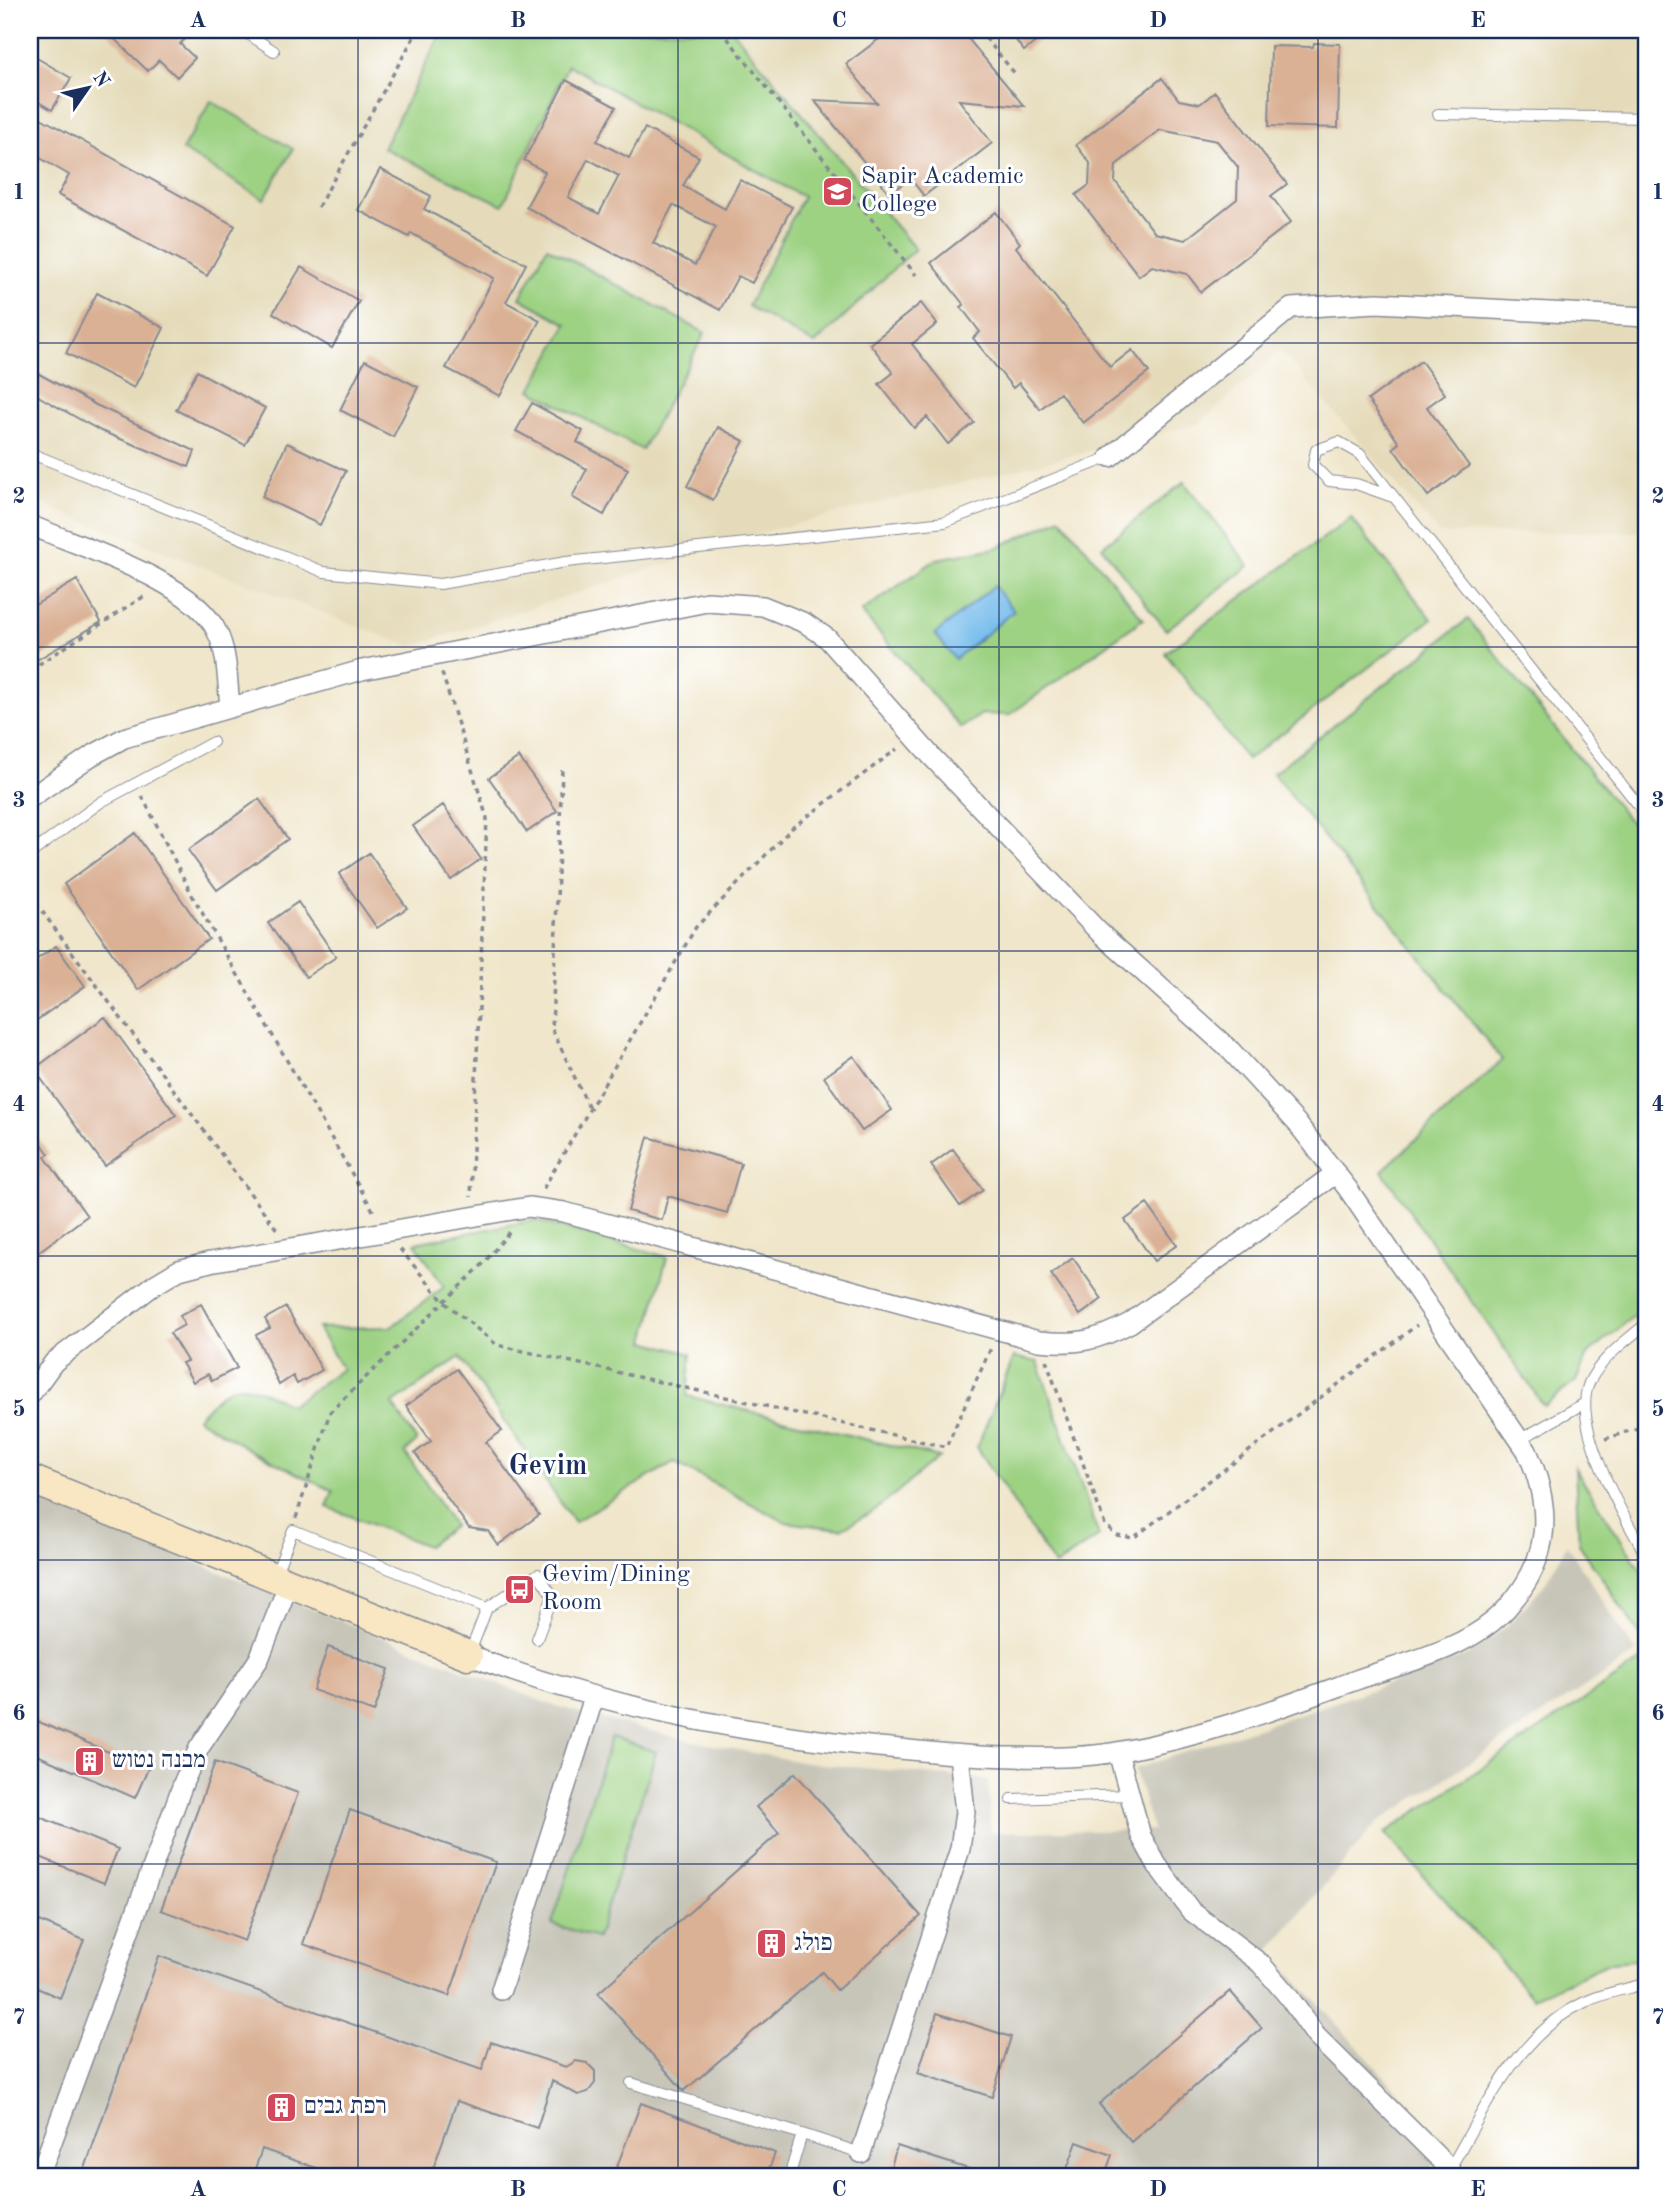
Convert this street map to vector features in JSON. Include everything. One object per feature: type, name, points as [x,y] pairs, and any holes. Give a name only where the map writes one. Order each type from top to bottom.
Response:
[{"type":"street","points":[[1110,457],[1291,308],[1377,303],[1647,317]]},
{"type":"street","points":[[30,525],[164,583],[194,601],[217,631],[230,705]]},
{"type":"street","points":[[30,798],[90,756],[124,738],[230,705],[362,670],[707,602],[763,606],[804,623],[827,638],[914,736],[1099,932],[1231,1051],[1296,1122],[1336,1173],[1519,1440],[1537,1475],[1544,1496],[1545,1526],[1538,1559],[1525,1585],[1506,1609],[1487,1626],[1444,1649],[1223,1727],[1118,1752],[1064,1757],[959,1755],[749,1730],[594,1698],[530,1679],[30,1479]]},
{"type":"street","points":[[30,1395],[54,1362],[154,1285],[179,1270],[290,1247],[529,1207],[564,1212],[1039,1341],[1068,1345],[1100,1339],[1130,1323],[1336,1173]]},
{"type":"street","points":[[39,2177],[184,1781],[199,1748],[259,1660],[282,1580]]},
{"type":"street","points":[[501,1990],[594,1698]]},
{"type":"street","points":[[1118,1752],[1141,1836],[1191,1911],[1260,1963],[1316,2036],[1448,2173]]},
{"type":"street","points":[[861,2153],[960,1849],[965,1812],[959,1755]]},
{"type":"lane","points":[[242,30],[274,51]]},
{"type":"lane","points":[[1438,114],[1647,118]]},
{"type":"lane","points":[[1393,497],[1356,484],[1329,481],[1313,465],[1316,450],[1339,442],[1349,445],[1393,497],[1647,816]]},
{"type":"lane","points":[[30,453],[324,572],[440,584],[566,562],[946,522],[1110,457]]},
{"type":"lane","points":[[30,854],[101,802],[213,742]]},
{"type":"lane","points":[[1647,1322],[1603,1361],[1590,1380],[1585,1403],[1587,1426],[1593,1443],[1616,1499],[1647,1557]]},
{"type":"lane","points":[[1519,1440],[1585,1403]]},
{"type":"lane","points":[[282,1580],[293,1530],[487,1608]]},
{"type":"lane","points":[[468,1655],[487,1608],[538,1574],[553,1596],[537,1639]]},
{"type":"lane","points":[[1011,1799],[1128,1795]]},
{"type":"lane","points":[[1448,2173],[1516,2060],[1532,2041],[1556,2020],[1585,2001],[1647,1983]]},
{"type":"lane","points":[[631,2084],[861,2153]]},
{"type":"lane","points":[[789,2177],[803,2134]]},
{"type":"path","points":[[318,207],[418,30]]},
{"type":"path","points":[[721,30],[916,275]]},
{"type":"path","points":[[979,30],[1016,75]]},
{"type":"path","points":[[30,670],[164,583]]},
{"type":"path","points":[[436,654],[487,818],[470,1215]]},
{"type":"path","points":[[293,1530],[330,1412],[485,1263],[550,1180],[696,927],[792,828],[914,736]]},
{"type":"path","points":[[562,770],[552,1029],[590,1110]]},
{"type":"path","points":[[30,895],[290,1247]]},
{"type":"path","points":[[1039,1341],[1105,1525],[1117,1535],[1133,1538],[1433,1313]]},
{"type":"path","points":[[1593,1443],[1647,1425]]},
{"type":"shaded area","name":"Sapir Academic College","points":[[30,30],[1647,30],[1647,532],[1439,534],[1281,351],[1199,424],[767,531],[411,647],[30,500]]},
{"type":"shaded area","points":[[30,1496],[551,1705],[682,1739],[801,1762],[988,1780],[991,1832],[1153,1830],[1134,1769],[1410,1677],[1470,1654],[1507,1626],[1544,1585],[1567,1545],[1636,1653],[1377,1823],[1269,1950],[1446,2144],[1426,2177],[30,2177]]},
{"type":"green space","points":[[443,30],[732,30],[915,249],[815,344],[748,306],[803,197],[568,65],[503,205],[383,148]]},
{"type":"green space","points":[[211,101],[293,149],[264,199],[182,150]]},
{"type":"green space","points":[[547,247],[705,333],[642,450],[531,390],[567,324],[520,298]]},
{"type":"green space","points":[[1184,482],[1249,566],[1166,630],[1102,547]]},
{"type":"green space","points":[[1061,518],[1143,619],[1009,715],[982,714],[961,728],[861,612],[937,559],[996,548]]},
{"type":"green space","points":[[1351,518],[1432,619],[1247,760],[1165,653]]},
{"type":"green space","points":[[1468,619],[1647,843],[1647,1305],[1587,1355],[1576,1381],[1544,1406],[1382,1171],[1502,1060],[1273,773]]},
{"type":"green space","points":[[535,1220],[667,1257],[645,1341],[691,1354],[687,1396],[939,1457],[877,1509],[841,1529],[785,1522],[674,1462],[574,1522],[460,1357],[392,1404],[417,1441],[405,1452],[454,1526],[427,1546],[327,1507],[333,1491],[254,1452],[197,1418],[221,1394],[240,1386],[261,1391],[291,1405],[342,1369],[318,1328],[391,1327],[444,1287],[415,1243]]},
{"type":"green space","points":[[1014,1357],[1038,1362],[1099,1536],[1055,1566],[977,1447]]},
{"type":"green space","points":[[1575,1468],[1647,1580],[1647,1645],[1579,1544]]},
{"type":"green space","points":[[1647,1657],[1647,1959],[1611,1962],[1533,1998],[1385,1833]]},
{"type":"green space","points":[[611,1737],[656,1752],[597,1938],[552,1924]]},
{"type":"water","points":[[994,586],[1014,611],[955,659],[935,634]]},
{"type":"building","points":[[105,30],[194,30],[180,44],[195,58],[177,77],[159,60],[148,71]]},
{"type":"building","points":[[891,30],[961,30],[1024,106],[959,100],[992,143],[924,196],[910,178],[890,194],[814,100],[877,103],[846,64]]},
{"type":"building","points":[[1008,30],[1051,30],[1024,51]]},
{"type":"building","points":[[1314,43],[1340,44],[1338,128],[1269,126],[1271,46],[1313,47]]},
{"type":"building","points":[[30,54],[71,78],[52,110],[30,97]]},
{"type":"building","points":[[1162,78],[1179,100],[1200,104],[1215,92],[1287,184],[1271,196],[1291,222],[1201,292],[1187,274],[1152,266],[1139,276],[1076,195],[1089,185],[1090,163],[1076,145]],"holes":[[[1160,130],[1217,141],[1238,167],[1237,199],[1185,240],[1155,233],[1115,181],[1116,165]]]},
{"type":"building","points":[[566,80],[616,107],[597,141],[629,158],[645,128],[699,157],[683,186],[725,209],[740,180],[792,207],[752,283],[738,276],[720,310],[526,207],[545,172],[524,160]],"holes":[[[588,159],[619,176],[599,214],[568,197]],[[673,205],[716,227],[695,265],[653,243]]]},
{"type":"building","points":[[30,112],[235,226],[207,276],[58,195],[69,175],[30,152]]},
{"type":"building","points":[[380,169],[431,196],[424,209],[526,264],[506,302],[540,320],[500,396],[446,368],[494,278],[411,233],[409,237],[358,210]]},
{"type":"building","points":[[996,212],[1020,243],[1016,247],[1110,367],[1132,350],[1149,372],[1083,423],[1060,393],[1040,409],[1019,383],[1013,388],[973,338],[980,332],[961,307],[964,305],[931,263]]},
{"type":"building","points":[[301,267],[359,301],[332,348],[273,313]]},
{"type":"building","points":[[97,293],[164,328],[134,388],[66,353]]},
{"type":"building","points":[[921,303],[937,324],[912,344],[974,423],[948,444],[927,417],[914,428],[879,384],[893,373],[870,344]]},
{"type":"building","points":[[365,360],[418,387],[393,437],[340,410]]},
{"type":"building","points":[[1421,361],[1445,394],[1427,407],[1469,466],[1428,496],[1393,448],[1399,443],[1368,400]]},
{"type":"building","points":[[30,369],[96,405],[195,451],[189,467],[101,431],[30,391]]},
{"type":"building","points":[[197,371],[265,408],[245,445],[176,410]]},
{"type":"building","points":[[532,403],[583,431],[577,442],[628,469],[604,515],[572,497],[587,469],[516,431]]},
{"type":"building","points":[[718,427],[744,441],[713,500],[687,486]]},
{"type":"building","points":[[287,443],[346,471],[320,525],[262,497]]},
{"type":"building","points":[[77,580],[101,622],[30,664],[30,608]]},
{"type":"building","points":[[519,757],[557,811],[527,832],[489,778]]},
{"type":"building","points":[[259,799],[288,839],[217,890],[188,850]]},
{"type":"building","points":[[443,805],[481,859],[451,880],[413,826]]},
{"type":"building","points":[[135,833],[209,939],[138,990],[64,884]]},
{"type":"building","points":[[369,853],[407,908],[377,928],[339,874]]},
{"type":"building","points":[[298,902],[336,957],[306,977],[268,923]]},
{"type":"building","points":[[56,946],[85,986],[30,1025],[30,964]]},
{"type":"building","points":[[105,1017],[176,1115],[105,1166],[34,1069]]},
{"type":"building","points":[[854,1056],[892,1110],[862,1131],[824,1077]]},
{"type":"building","points":[[30,1128],[49,1154],[45,1157],[87,1216],[30,1258]]},
{"type":"building","points":[[648,1137],[741,1163],[727,1213],[668,1196],[662,1220],[628,1211]]},
{"type":"building","points":[[953,1149],[983,1190],[960,1206],[931,1165]]},
{"type":"building","points":[[1147,1204],[1177,1245],[1154,1261],[1125,1220]]},
{"type":"building","points":[[1073,1258],[1102,1299],[1080,1315],[1051,1274]]},
{"type":"building","points":[[201,1304],[237,1368],[212,1381],[208,1374],[193,1382],[182,1363],[187,1361],[170,1333],[184,1325],[180,1316]]},
{"type":"building","points":[[286,1307],[322,1370],[297,1384],[293,1376],[279,1385],[256,1335],[270,1328],[265,1319]]},
{"type":"building","points":[[457,1369],[502,1431],[486,1442],[539,1515],[498,1545],[488,1531],[469,1528],[415,1453],[431,1441],[406,1406]]},
{"type":"building","points":[[328,1647],[389,1669],[374,1712],[313,1690]]},
{"type":"building","name":"מבנה נטוש","points":[[30,1718],[148,1769],[135,1798],[30,1752]]},
{"type":"building","points":[[215,1762],[298,1793],[244,1941],[161,1910]]},
{"type":"building","name":"פולג","points":[[795,1773],[921,1916],[837,1990],[822,1972],[684,2091],[598,1993],[779,1833],[756,1807]]},
{"type":"building","points":[[350,1810],[496,1862],[449,1996],[303,1944]]},
{"type":"building","name":"מבנה נטוש","points":[[30,1813],[118,1849],[104,1883],[30,1853]]},
{"type":"building","points":[[30,1917],[84,1940],[60,1998],[30,1985]]},
{"type":"building","name":"רפת גבים","points":[[159,1956],[482,2070],[491,2042],[566,2067],[576,2061],[587,2063],[595,2071],[595,2083],[588,2092],[578,2095],[552,2081],[537,2128],[457,2101],[430,2177],[342,2177],[262,2149],[252,2177],[82,2177]]},
{"type":"building","points":[[1230,1991],[1262,2028],[1131,2142],[1099,2104]]},
{"type":"building","points":[[937,2013],[1011,2037],[992,2097],[918,2073]]},
{"type":"building","points":[[641,2103],[775,2153],[766,2177],[613,2177]]},
{"type":"building","points":[[1077,2142],[1112,2155],[1104,2177],[1064,2177]]},
{"type":"building","points":[[897,2146],[984,2174],[983,2177],[888,2177]]},
{"type":"place","name":"Sapir Academic College","points":[[838,191]]},
{"type":"place","name":"Gevim/Dining Room","points":[[519,1589]]},
{"type":"place","name":"מבנה נטוש","points":[[89,1761]]},
{"type":"place","name":"פולג","points":[[771,1944]]},
{"type":"place","name":"רפת גבים","points":[[281,2107]]},
{"type":"district","name":"Gevim","points":[[548,1467]]}]
